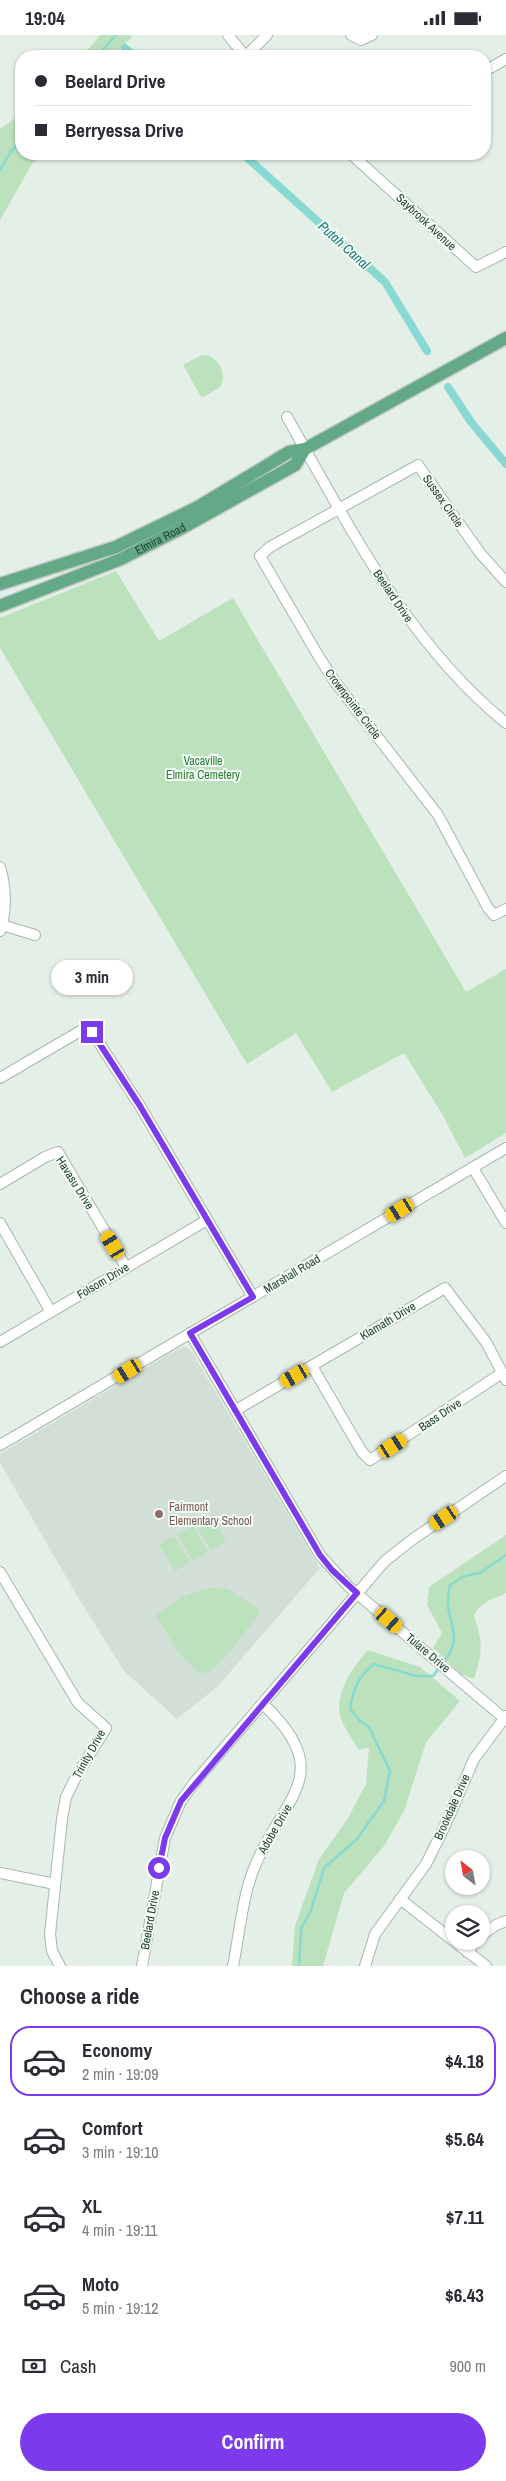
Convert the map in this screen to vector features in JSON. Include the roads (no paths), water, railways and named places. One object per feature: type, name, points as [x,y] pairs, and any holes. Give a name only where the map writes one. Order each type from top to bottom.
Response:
[{"type":"main road","name":"Elmira Road","points":[[0,584],[116,547],[198,507],[289,452],[305,449],[506,338]]},
{"type":"main road","name":"Elmira Road","points":[[0,606],[121,559],[182,528],[296,465],[305,449]]},
{"type":"street","points":[[228,35],[241,50]]},
{"type":"street","points":[[252,50],[267,35]]},
{"type":"street","points":[[351,35],[361,40],[372,35]]},
{"type":"street","points":[[491,68],[506,59]]},
{"type":"street","name":"Saybrook Avenue","points":[[360,160],[476,267],[506,252]]},
{"type":"street","name":"Beelard Drive","points":[[286,417],[386,587],[417,630],[461,680],[506,723]]},
{"type":"street","name":"Sussex Circle","points":[[339,508],[418,465],[480,553],[506,583]]},
{"type":"street","name":"Crownpointe Circle","points":[[339,508],[270,547],[260,556],[319,657],[438,815],[488,908],[494,915],[506,909]]},
{"type":"street","points":[[0,867],[4,887],[4,918],[1,928],[35,935]]},
{"type":"street","points":[[0,1078],[76,1033],[82,1030],[92,1032],[140,1106],[253,1297]]},
{"type":"street","name":"Marshall Road","points":[[0,1445],[506,1148]]},
{"type":"street","name":"Havasu Drive","points":[[0,1184],[44,1157],[58,1152],[126,1267]]},
{"type":"street","points":[[473,1168],[504,1217]]},
{"type":"street","name":"Folsom Drive","points":[[0,1342],[207,1220]]},
{"type":"street","points":[[0,1223],[51,1312]]},
{"type":"street","name":"Klamath Drive","points":[[236,1410],[445,1288],[486,1342],[504,1376]]},
{"type":"street","name":"Tulare Drive","points":[[190,1333],[320,1555],[332,1570],[505,1718]]},
{"type":"street","name":"Bass Drive","points":[[312,1367],[362,1453],[370,1460],[504,1376]]},
{"type":"street","name":"Beelard Drive","points":[[142,1966],[165,1838],[172,1818],[194,1783],[385,1561],[402,1546],[506,1476]]},
{"type":"street","name":"Trinity Drive","points":[[0,1572],[78,1703],[106,1728],[77,1775],[66,1797],[50,1933],[52,1951],[60,1966]]},
{"type":"street","name":"Adobe Drive","points":[[233,1966],[254,1866],[291,1804],[300,1779],[297,1750],[291,1735],[282,1722],[263,1703]]},
{"type":"street","name":"Brookdale Drive","points":[[365,1966],[375,1934],[426,1863],[474,1759],[505,1718]]},
{"type":"street","points":[[0,1873],[56,1884]]},
{"type":"street","points":[[400,1899],[486,1966]]},
{"type":"street","points":[[490,1929],[506,1921]]},
{"type":"waterway","points":[[102,50],[116,35]]},
{"type":"waterway","points":[[0,170],[15,147]]},
{"type":"waterway","name":"Putah Canal","points":[[250,160],[385,282],[427,351]]},
{"type":"waterway","name":"Putah Canal","points":[[448,387],[471,422],[506,464]]},
{"type":"waterway","points":[[443,1663],[449,1655],[454,1641],[448,1603],[450,1585],[464,1576],[480,1573],[506,1555]]},
{"type":"waterway","points":[[299,1966],[301,1929],[311,1910],[324,1868],[357,1839],[384,1801],[390,1771],[369,1727],[359,1720],[350,1709],[357,1684],[364,1673],[374,1664],[416,1676],[433,1676],[439,1668]]},
{"type":"place","name":"Fairmont Elementary School","points":[[159,1514]]},
{"type":"park label","name":"Vacaville Elmira Cemetery","points":[[203,768]]}]
